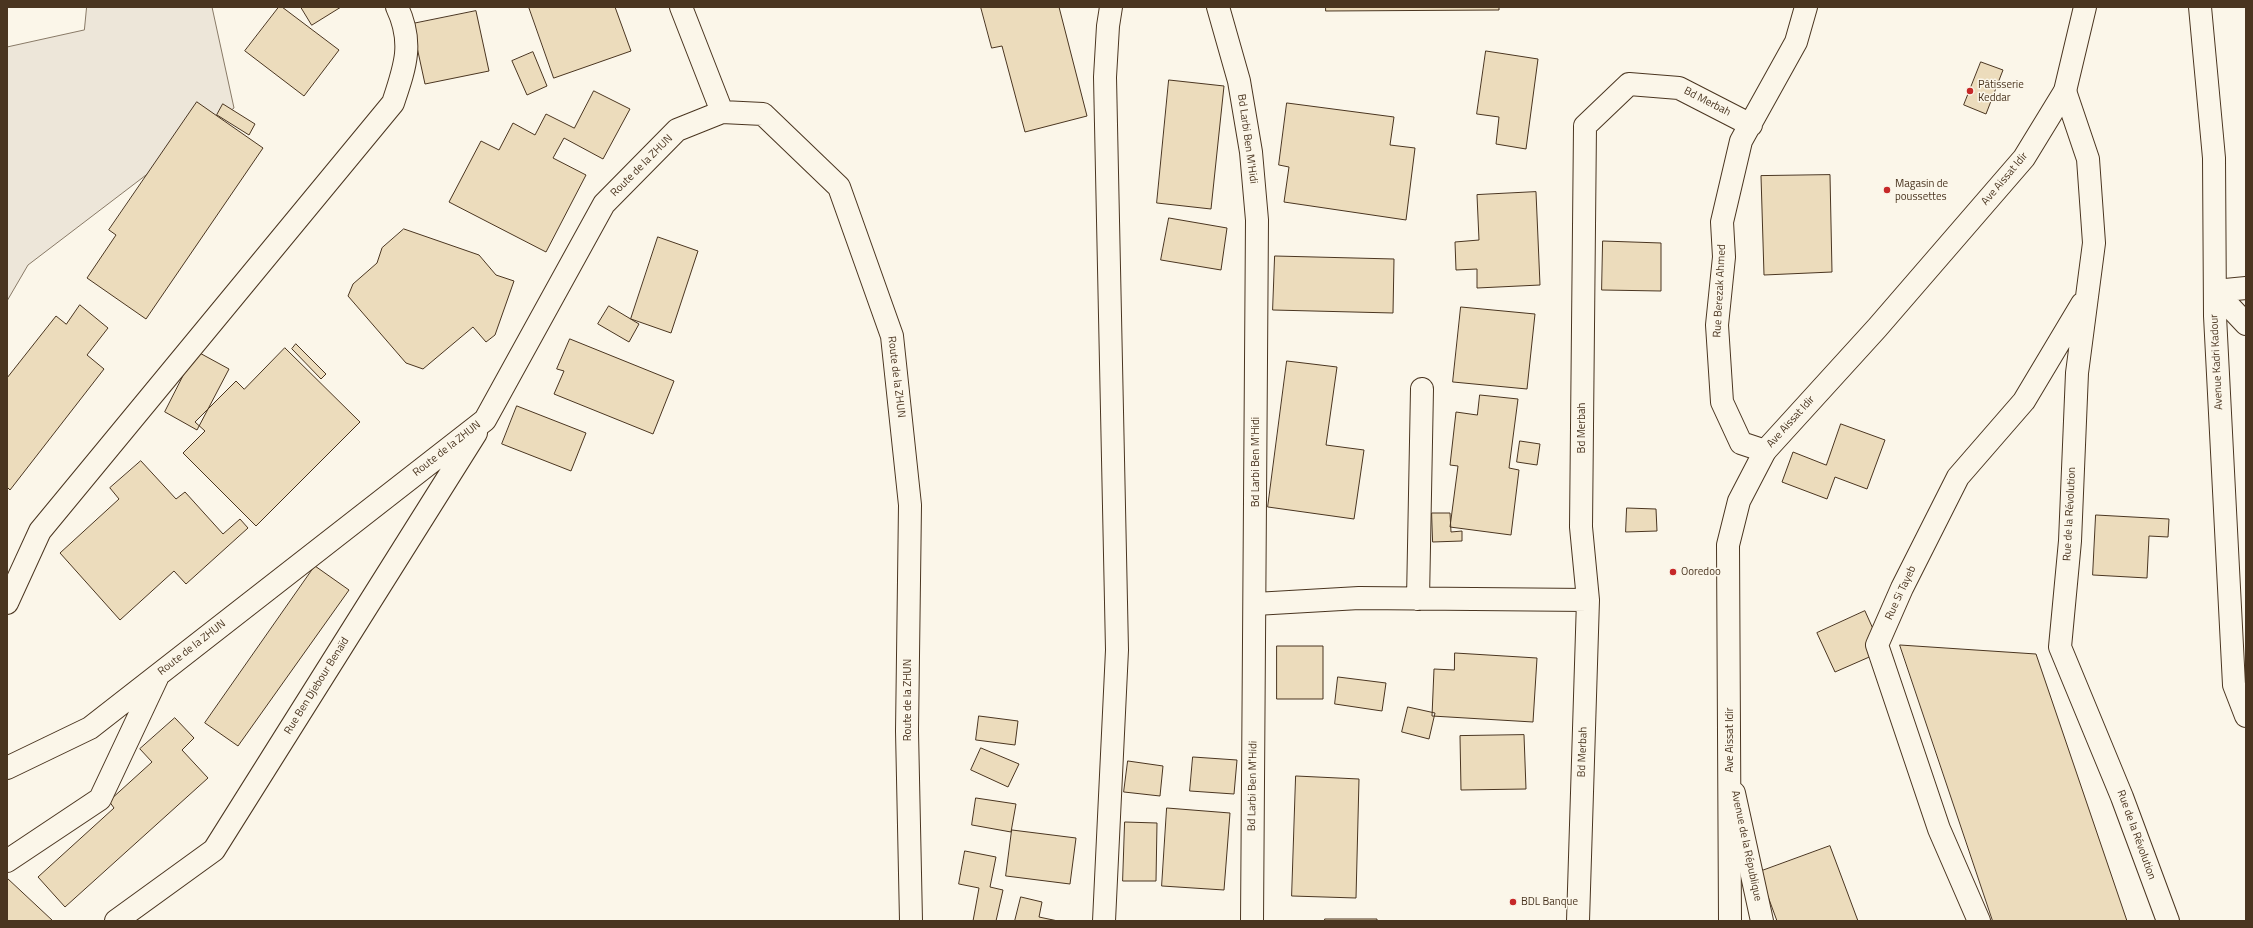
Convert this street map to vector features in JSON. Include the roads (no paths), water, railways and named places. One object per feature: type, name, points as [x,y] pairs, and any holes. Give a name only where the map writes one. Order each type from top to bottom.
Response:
[{"type":"street","points":[[7,603],[40,531],[392,103],[406,64],[406,26],[397,7]]},
{"type":"street","points":[[681,7],[722,112]]},
{"type":"street","points":[[1104,921],[1117,650],[1105,77],[1108,26],[1112,7]]},
{"type":"street","name":"Bd Larbi Ben M'Hidi","points":[[1218,7],[1239,80],[1251,152],[1256,220],[1252,921]]},
{"type":"street","name":"Rue Berezak Ahmed","points":[[1765,450],[1741,443],[1722,402],[1716,325],[1724,257],[1722,222],[1741,141],[1796,42],[1806,7]]},
{"type":"street","name":"Ave Aissat Idir","points":[[1730,921],[1728,545],[1740,501],[1765,450],[1877,328],[2024,158],[2065,91],[2085,7]]},
{"type":"street","name":"Avenue Kadri Kadour","points":[[2200,7],[2214,158],[2215,291],[2234,684],[2246,716]]},
{"type":"street","name":"Bd Merbah","points":[[1578,921],[1588,600],[1581,527],[1585,126],[1629,84],[1679,88],[1751,125]]},
{"type":"street","name":"Rue de la Révolution","points":[[2065,91],[2088,159],[2094,243],[2077,373],[2070,541],[2060,647],[2122,797],[2168,921]]},
{"type":"street","name":"Route de la ZHUN","points":[[7,768],[90,728],[485,420],[604,204],[677,130],[722,112],[763,114],[839,187],[892,336],[910,505],[907,730],[911,921]]},
{"type":"street","points":[[2215,291],[2246,288]]},
{"type":"street","points":[[2215,291],[2246,324]]},
{"type":"street","name":"Rue Si Tayeb","points":[[1979,921],[1939,829],[1877,644],[1902,588],[1958,477],[2024,401],[2087,296]]},
{"type":"street","points":[[1418,599],[1422,389]]},
{"type":"street","name":"Rue Ben Djebour Benaïd","points":[[116,921],[214,850],[485,420]]},
{"type":"street","points":[[1255,604],[1359,598],[1588,600]]},
{"type":"street","points":[[7,861],[100,799],[158,674]]},
{"type":"street","name":"Avenue de la République","points":[[1730,771],[1762,921]]},
{"type":"place","name":"Pâtisserie Keddar","points":[[1970,91]]},
{"type":"place","name":"Magasin de poussettes","points":[[1887,190]]},
{"type":"place","name":"Ooredoo","points":[[1673,572]]},
{"type":"place","name":"BDL Banque","points":[[1513,902]]}]
